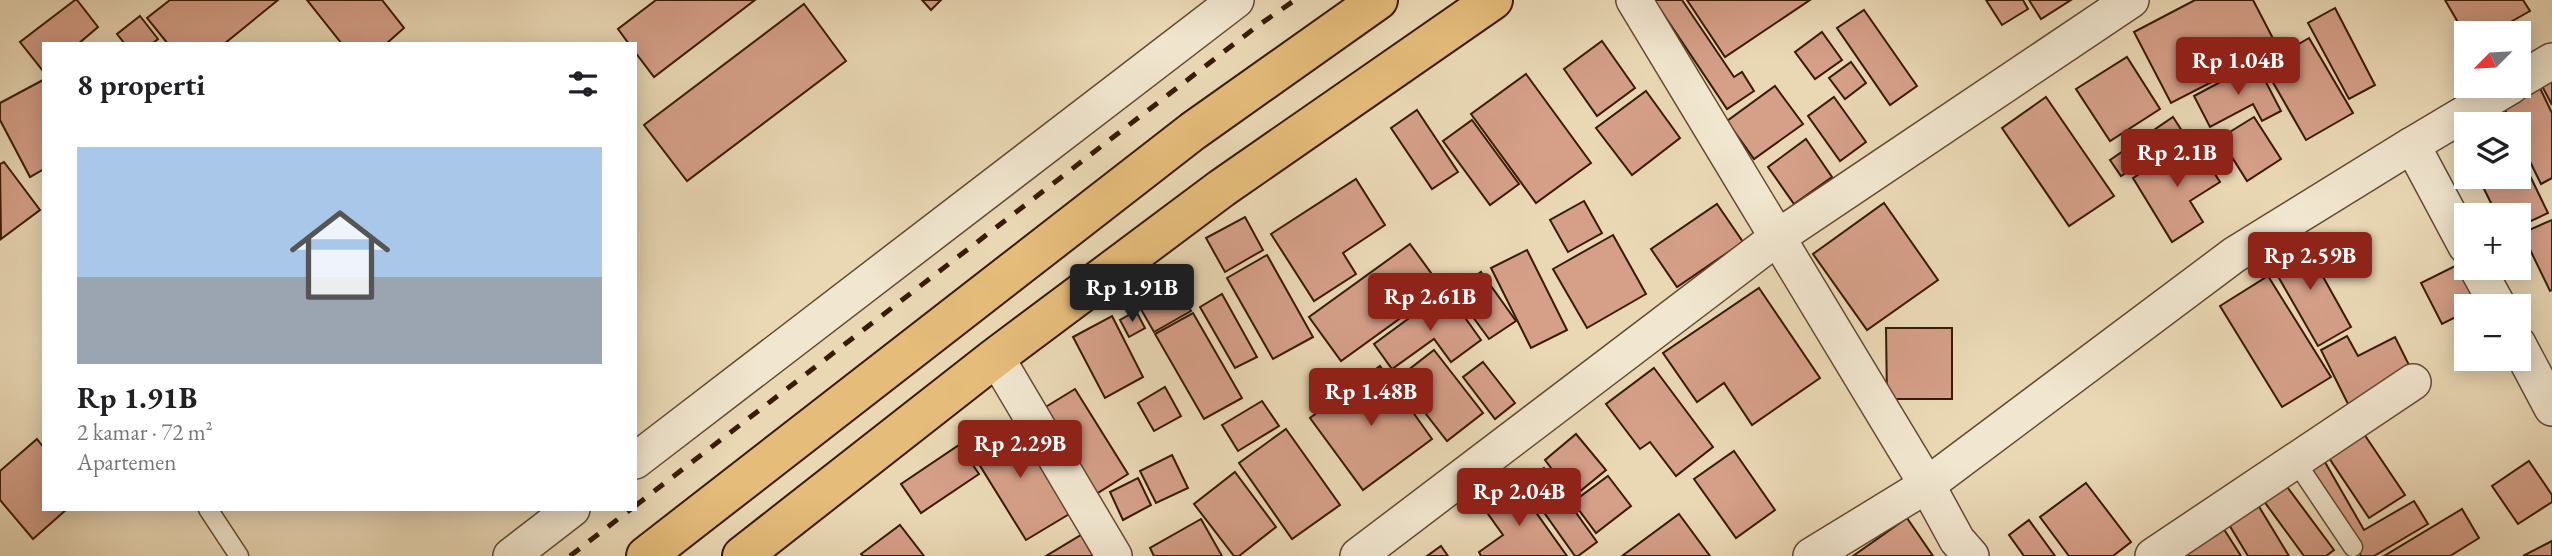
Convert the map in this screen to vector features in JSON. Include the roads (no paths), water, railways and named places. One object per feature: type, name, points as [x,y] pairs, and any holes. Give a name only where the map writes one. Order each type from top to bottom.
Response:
[{"type":"highway","points":[[646,556],[1193,131],[1378,0]]},
{"type":"highway","points":[[742,556],[996,357],[1222,188],[1493,0]]},
{"type":"street","points":[[637,459],[1236,0]]},
{"type":"street","points":[[1634,0],[1927,485],[1957,540],[1971,556]]},
{"type":"street","points":[[1358,556],[1778,237],[2131,0]]},
{"type":"street","points":[[2531,73],[2552,61]]},
{"type":"street","points":[[1811,556],[1927,485],[2234,255],[2491,98]]},
{"type":"street","points":[[2412,145],[2454,224]]},
{"type":"street","points":[[996,357],[1114,556]]},
{"type":"street","points":[[2531,368],[2552,408]]},
{"type":"street","points":[[2153,556],[2296,463],[2413,382]]},
{"type":"street","points":[[511,556],[569,511]]},
{"type":"lane","points":[[2296,463],[2353,547]]},
{"type":"lane","points":[[209,511],[239,556]]},
{"type":"railway","points":[[637,504],[1256,27],[1295,0]]},
{"type":"railway","points":[[570,556],[628,511]]}]
